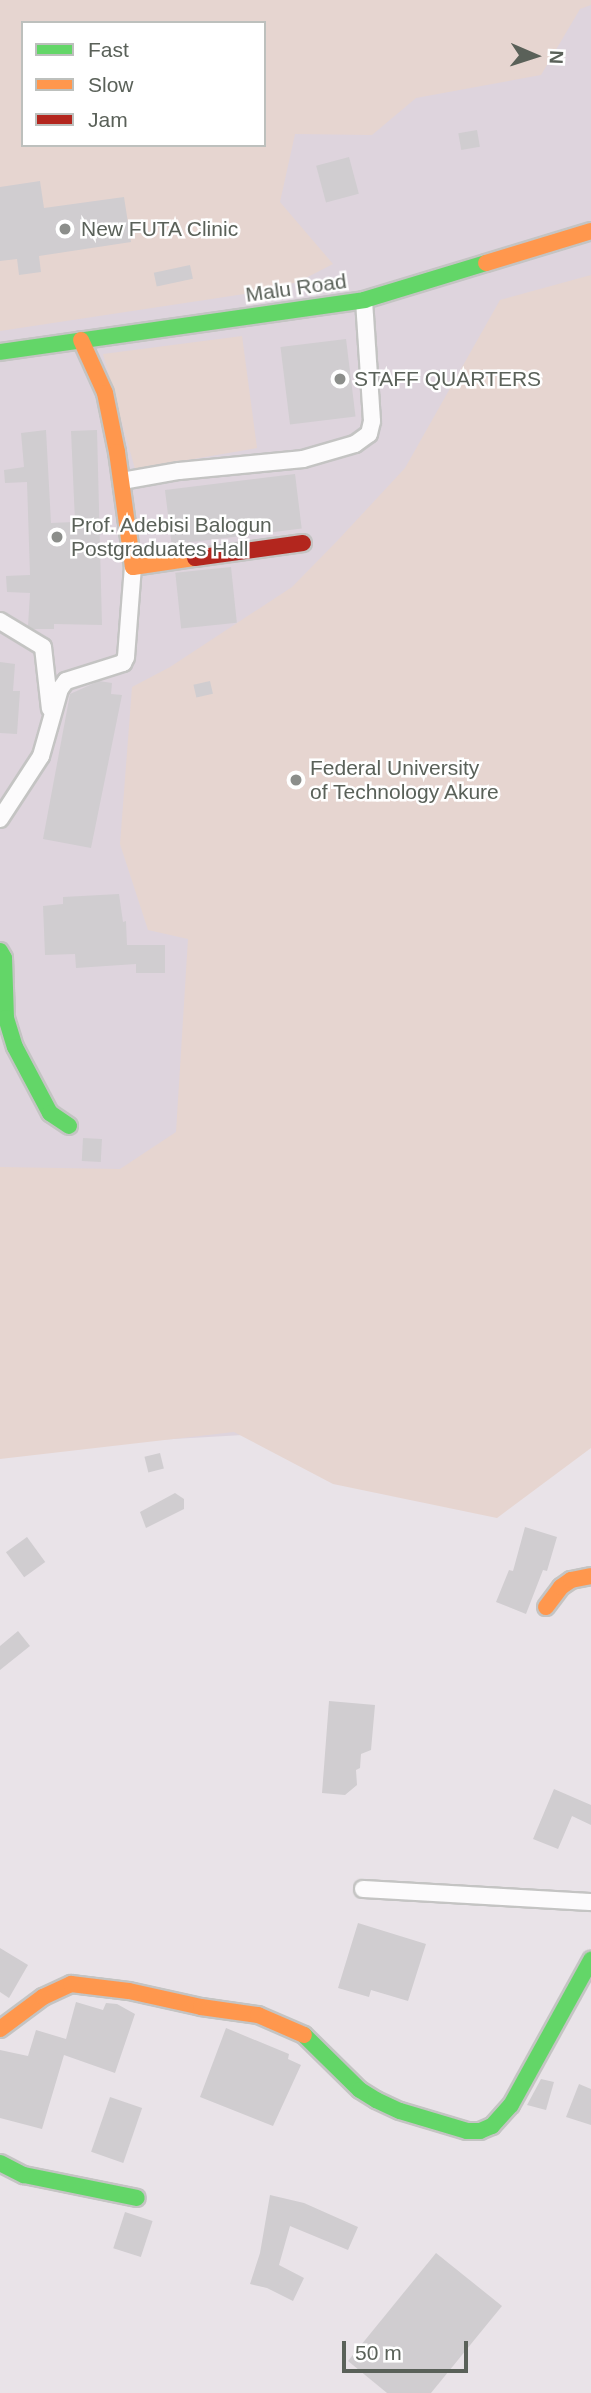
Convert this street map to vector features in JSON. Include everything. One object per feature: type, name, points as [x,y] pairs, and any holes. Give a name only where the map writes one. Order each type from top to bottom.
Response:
[{"type":"street","name":"Malu Road","points":[[0,352],[364,300],[591,231]]},
{"type":"street","points":[[122,481],[179,471],[303,459],[355,444],[369,434],[372,421],[364,300]]},
{"type":"street","points":[[0,819],[41,756],[58,696],[66,681],[122,663],[126,657],[133,567],[122,481],[105,393],[81,340]]},
{"type":"street","points":[[133,567],[303,543]]},
{"type":"street","points":[[0,621],[43,647],[51,722]]},
{"type":"street","points":[[0,951],[4,958],[6,1018],[15,1047],[51,1113],[69,1126]]},
{"type":"street","points":[[546,1607],[561,1587],[571,1580],[591,1576]]},
{"type":"street","points":[[363,1889],[591,1902]]},
{"type":"street","points":[[0,2029],[43,1997],[71,1984],[129,1991],[201,2007],[258,2015],[304,2035],[360,2090],[376,2101],[467,2131],[480,2131],[492,2126],[511,2105],[591,1960]]},
{"type":"street","points":[[0,2163],[24,2175],[137,2197]]},
{"type":"shaded area","name":"Federal University of Technology Akure","points":[[0,0],[591,0],[591,1415],[0,1449]]},
{"type":"shaded area","points":[[0,0],[591,0],[591,5],[580,9],[541,75],[416,98],[372,135],[295,134],[280,202],[333,264],[298,282],[251,293],[0,331]]},
{"type":"shaded area","points":[[591,275],[591,1448],[497,1518],[333,1484],[234,1432],[0,1459],[0,1167],[120,1169],[176,1132],[188,939],[148,930],[120,844],[132,687],[170,667],[292,587],[339,539],[405,468],[500,300]]},
{"type":"shaded area","points":[[242,336],[257,448],[135,469],[103,354]]},
{"type":"building","points":[[477,130],[480,147],[461,150],[458,133]]},
{"type":"building","points":[[349,157],[359,194],[326,203],[316,166]]},
{"type":"building","name":"New FUTA Clinic","points":[[40,181],[44,208],[124,197],[131,242],[39,256],[41,272],[19,275],[17,259],[0,261],[0,187]]},
{"type":"building","points":[[190,265],[193,279],[157,286],[154,273]]},
{"type":"building","points":[[346,339],[356,416],[290,424],[280,347]]},
{"type":"building","points":[[46,430],[51,523],[75,522],[71,431],[97,430],[102,625],[54,624],[54,629],[33,629],[28,626],[30,593],[7,592],[6,576],[30,575],[27,482],[5,483],[4,470],[24,467],[21,433]]},
{"type":"building","points":[[295,474],[302,529],[172,545],[165,490]]},
{"type":"building","points":[[231,567],[237,623],[181,629],[175,573]]},
{"type":"building","points":[[0,662],[15,664],[13,691],[20,691],[17,734],[0,733]]},
{"type":"building","points":[[99,681],[112,683],[111,694],[122,695],[91,848],[43,839],[70,694]]},
{"type":"building","points":[[210,681],[213,694],[196,697],[193,685]]},
{"type":"building","points":[[119,894],[123,922],[126,921],[127,945],[165,945],[165,973],[136,973],[136,964],[76,968],[75,954],[45,955],[43,906],[63,904],[63,897]]},
{"type":"building","points":[[83,1138],[102,1139],[101,1162],[82,1161]]},
{"type":"building","points":[[160,1453],[164,1469],[148,1472],[144,1457]]},
{"type":"building","points":[[175,1493],[184,1499],[184,1509],[146,1528],[140,1512]]},
{"type":"building","points":[[525,1527],[557,1537],[547,1571],[543,1570],[526,1614],[496,1602],[509,1570],[513,1571]]},
{"type":"building","points":[[27,1537],[45,1562],[24,1577],[6,1552]]},
{"type":"building","points":[[18,1631],[30,1646],[0,1670],[0,1646]]},
{"type":"building","points":[[329,1701],[375,1705],[371,1750],[361,1754],[360,1768],[356,1770],[357,1785],[345,1795],[322,1793]]},
{"type":"building","points":[[554,1789],[591,1805],[591,1825],[572,1816],[558,1849],[533,1839]]},
{"type":"building","points":[[358,1923],[426,1944],[408,2001],[371,1990],[369,1997],[338,1988]]},
{"type":"building","points":[[0,1948],[28,1965],[9,1998],[0,1992]]},
{"type":"building","points":[[76,2002],[103,2010],[106,2003],[117,2004],[135,2014],[115,2073],[64,2055],[42,2129],[0,2118],[0,2050],[28,2056],[36,2030],[66,2039]]},
{"type":"building","points":[[226,2028],[289,2054],[288,2059],[301,2065],[273,2126],[200,2097]]},
{"type":"building","points":[[541,2079],[554,2082],[546,2110],[527,2105]]},
{"type":"building","points":[[579,2084],[591,2089],[591,2125],[566,2117]]},
{"type":"building","points":[[110,2097],[142,2108],[123,2163],[91,2152]]},
{"type":"building","points":[[270,2195],[304,2203],[358,2227],[348,2250],[290,2226],[279,2265],[304,2278],[293,2301],[267,2288],[250,2284],[260,2253]]},
{"type":"building","points":[[125,2212],[153,2221],[141,2257],[113,2248]]},
{"type":"building","points":[[436,2253],[502,2306],[431,2393],[387,2393],[348,2361]]},
{"type":"traffic: fast","points":[[0,352],[364,300],[486,263]]},
{"type":"traffic: fast","points":[[0,951],[4,958],[6,1018],[15,1047],[50,1113],[69,1126]]},
{"type":"traffic: fast","points":[[304,2035],[360,2090],[376,2100],[400,2111],[467,2131],[480,2131],[492,2126],[511,2105],[591,1960]]},
{"type":"traffic: fast","points":[[0,2163],[24,2175],[137,2198]]},
{"type":"traffic: slow","points":[[486,263],[591,231]]},
{"type":"traffic: slow","points":[[81,340],[105,393],[117,452],[133,567],[195,558]]},
{"type":"traffic: slow","points":[[546,1607],[561,1587],[571,1580],[591,1576]]},
{"type":"traffic: slow","points":[[0,2029],[43,1997],[71,1984],[129,1991],[201,2007],[258,2015],[304,2035]]},
{"type":"traffic: jam","points":[[195,558],[303,543]]},
{"type":"place","name":"New FUTA Clinic","points":[[65,229]]},
{"type":"place","name":"STAFF QUARTERS","points":[[340,379]]},
{"type":"place","name":"Prof. Adebisi Balogun Postgraduates Hall","points":[[57,537]]},
{"type":"place","name":"Federal University of Technology Akure","points":[[296,780]]}]
